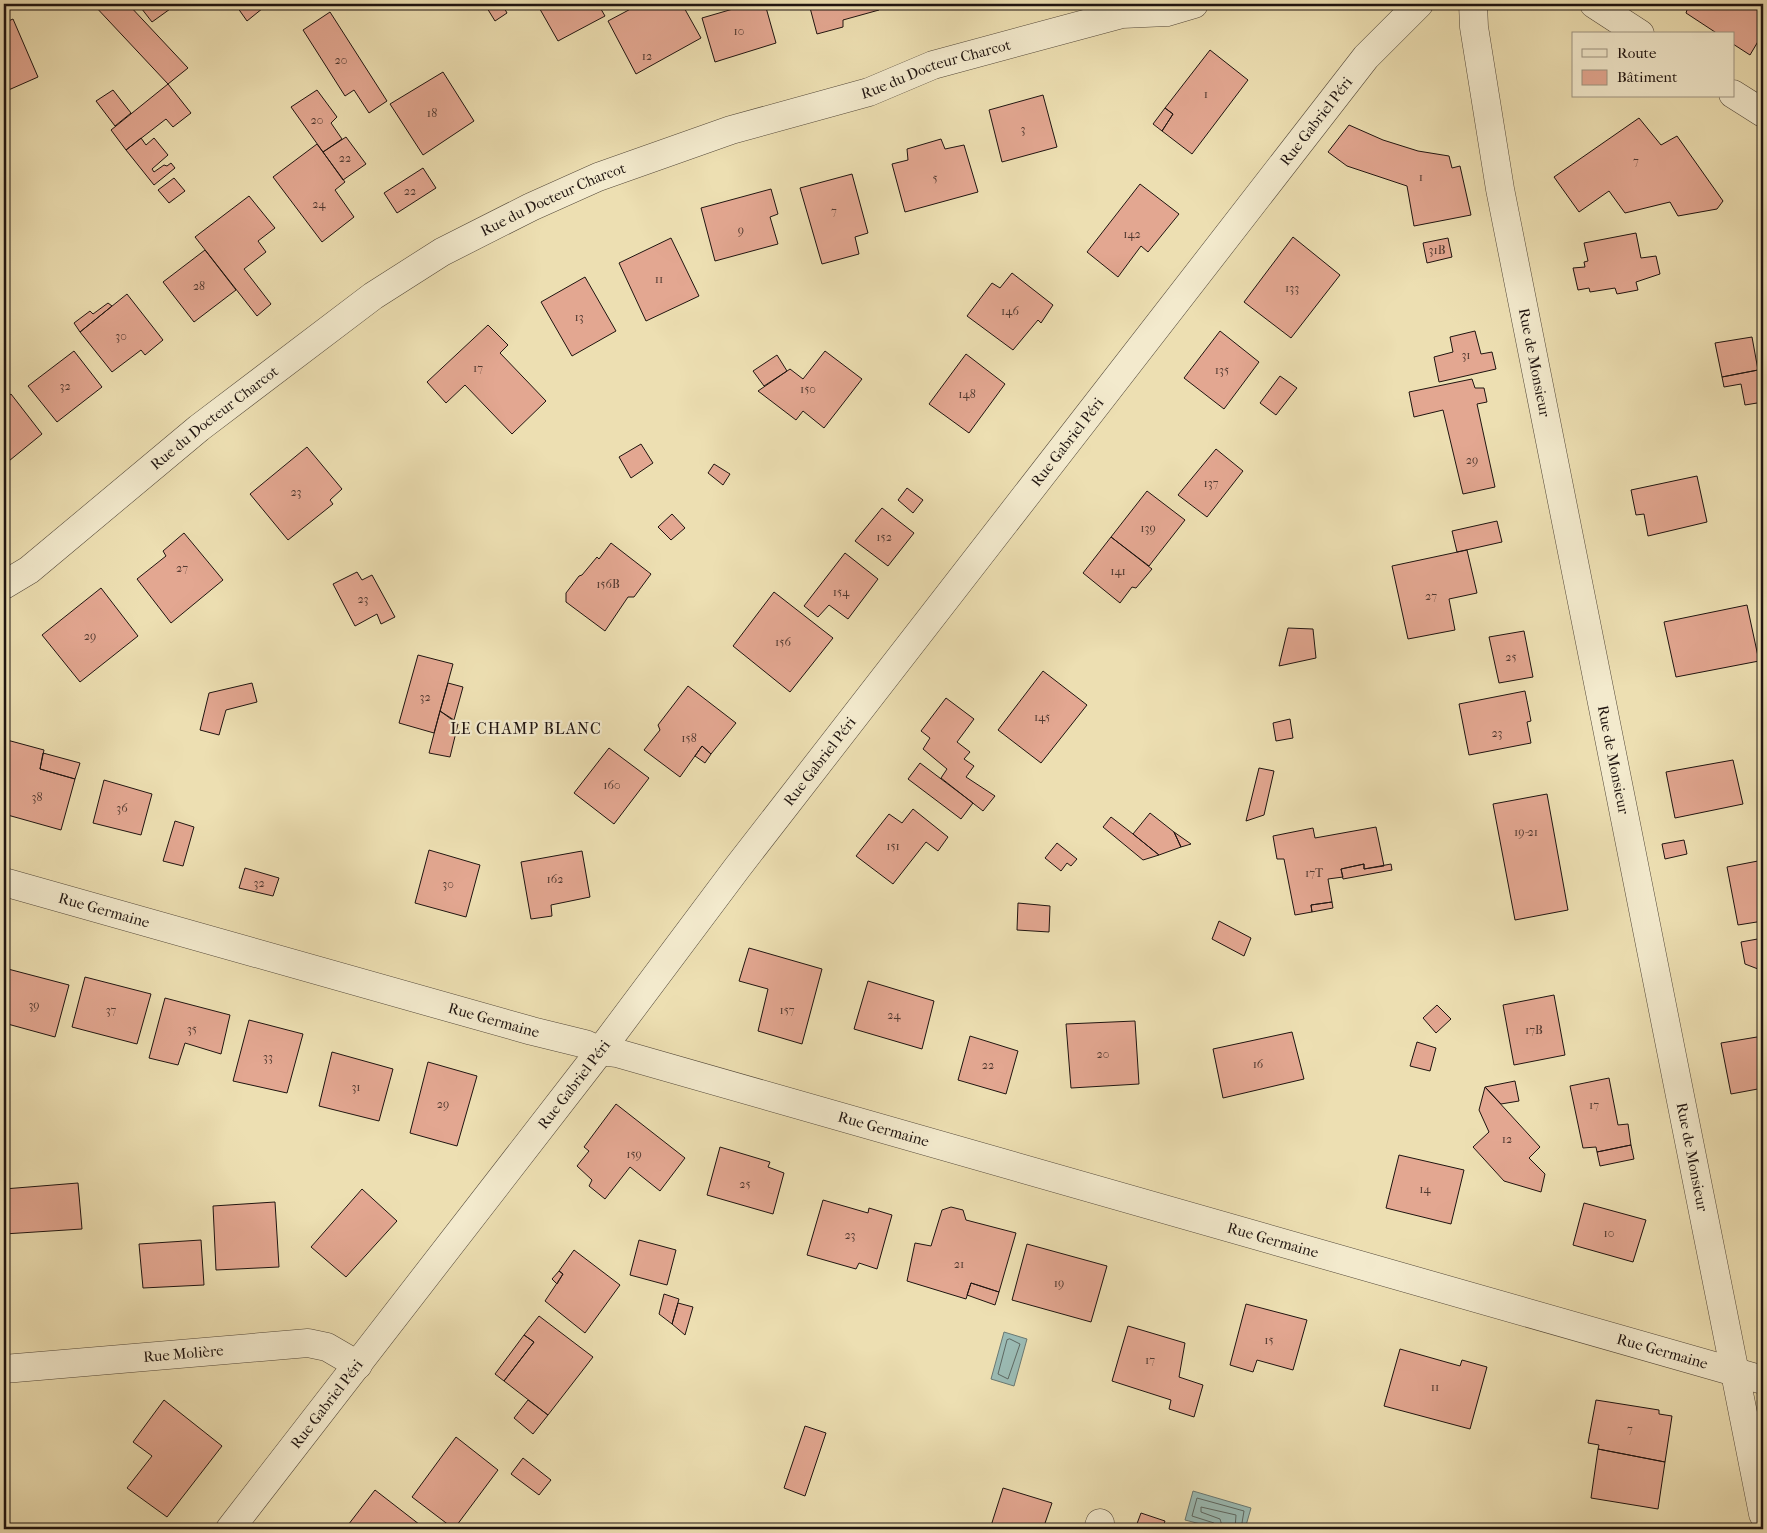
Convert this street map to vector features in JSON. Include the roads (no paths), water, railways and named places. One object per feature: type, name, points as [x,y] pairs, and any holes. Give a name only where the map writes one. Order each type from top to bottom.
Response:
[{"type":"street","name":"Rue du Docteur Charcot","points":[[4,585],[29,570],[199,428],[372,296],[442,252],[531,207],[598,177],[731,130],[869,92],[933,65],[1122,14],[1167,12],[1194,4]]},
{"type":"street","name":"Rue Gabriel Péri","points":[[230,1529],[600,1051],[737,868],[1366,57],[1419,4]]},
{"type":"street","name":"Rue de Monsieur","points":[[1473,4],[1474,27],[1500,189],[1763,1514]]},
{"type":"street","points":[[1594,4],[1637,32]]},
{"type":"street","points":[[1734,95],[1763,113]]},
{"type":"street","name":"Rue Germaine","points":[[4,882],[532,1031],[585,1044],[600,1051],[617,1053],[1763,1380]]},
{"type":"street","name":"Rue Molière","points":[[4,1369],[308,1343],[328,1347],[358,1364]]},
{"type":"water","points":[[1004,1332],[1027,1339],[1014,1386],[991,1379]]},
{"type":"water","points":[[1193,1491],[1251,1508],[1245,1529],[1220,1529],[1185,1520]]},
{"type":"district","name":"LE CHAMP BLANC","points":[[526,728]]}]
